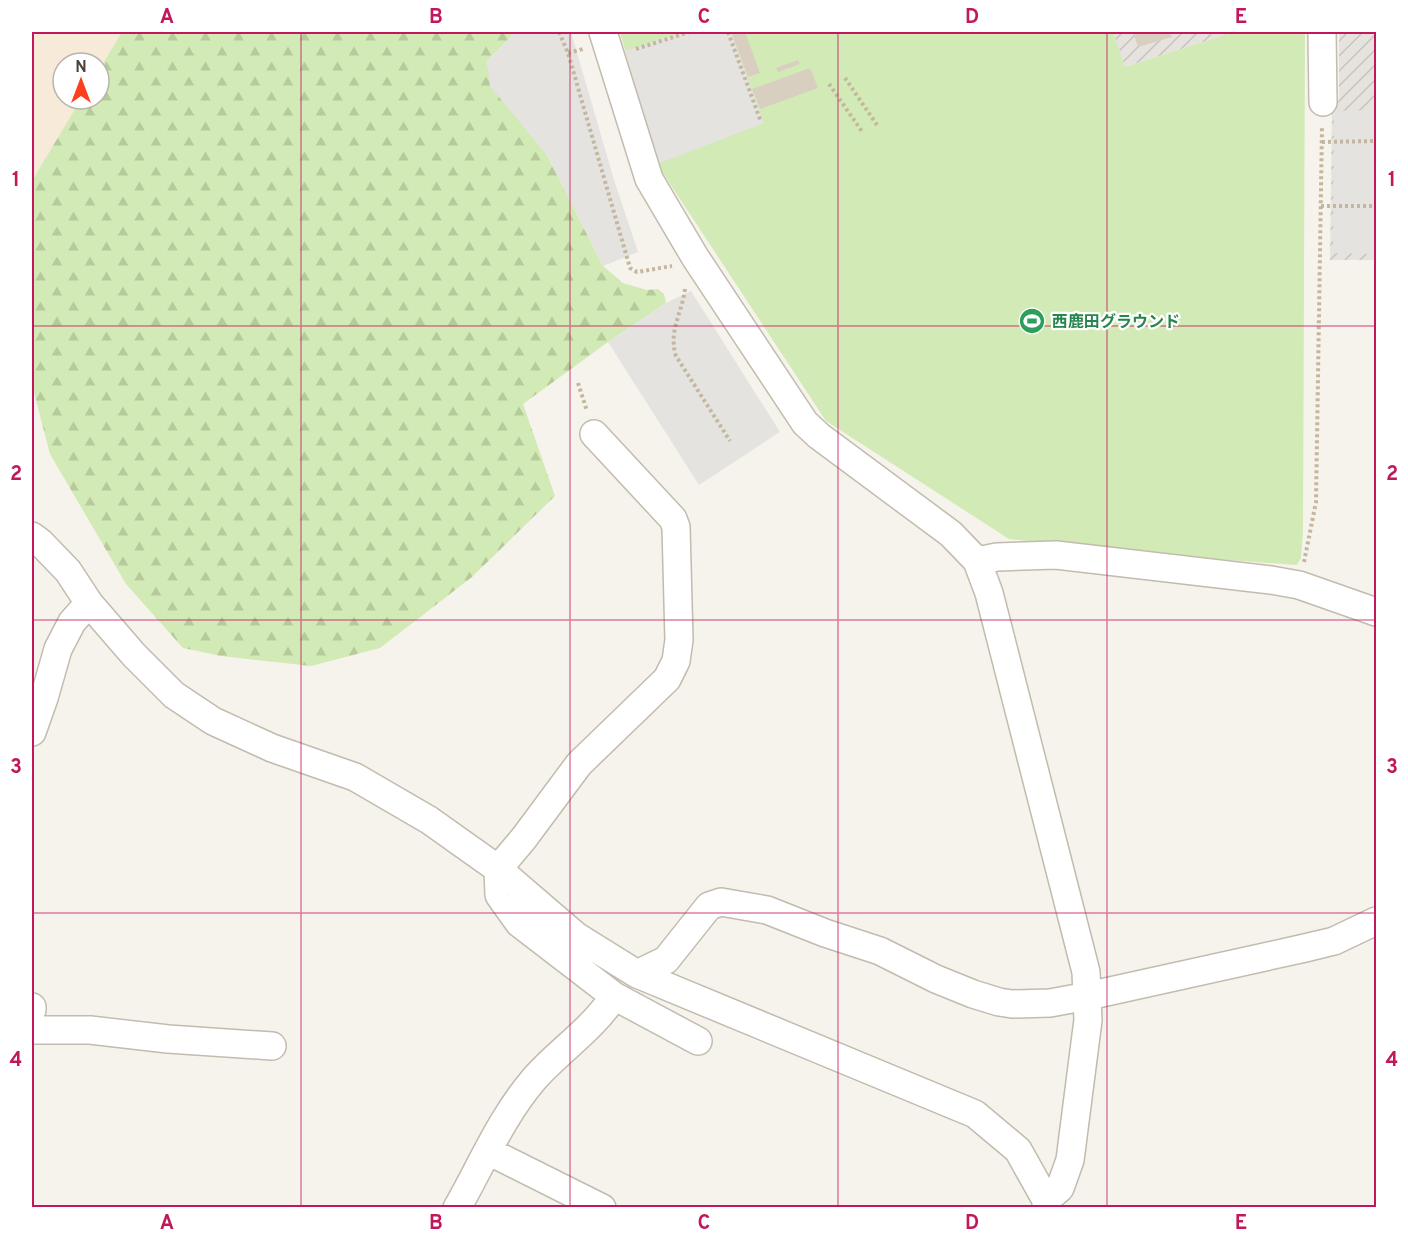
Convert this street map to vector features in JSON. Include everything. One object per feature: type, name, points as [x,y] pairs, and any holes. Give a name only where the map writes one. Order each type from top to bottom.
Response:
[{"type":"street","points":[[32,536],[68,571],[89,603],[134,656],[174,694],[213,721],[272,748],[354,777],[429,820],[498,870],[576,936],[637,974],[975,1114],[1018,1150],[1046,1204],[1060,1188],[1070,1160],[1088,1020],[1086,972],[991,602],[977,561],[951,534],[819,436],[805,423],[689,261],[649,179],[603,32]]},
{"type":"street","points":[[1322,32],[1323,102]]},
{"type":"street","points":[[594,434],[673,519],[676,527],[679,640],[676,661],[667,679],[579,764],[525,838],[498,870],[499,895],[519,923],[614,996],[698,1041]]},
{"type":"street","points":[[977,561],[997,557],[1056,555],[1271,580],[1299,585],[1377,612]]},
{"type":"street","points":[[32,732],[45,698],[57,649],[72,622],[89,603]]},
{"type":"street","points":[[637,974],[666,960],[708,906],[721,902],[766,910],[880,951],[936,979],[999,1002],[1050,1003],[1088,996],[1334,941],[1377,921]]},
{"type":"street","points":[[457,1208],[507,1118],[534,1080],[555,1057],[604,1012],[614,996]]},
{"type":"street","points":[[32,1030],[71,1029],[272,1046]]},
{"type":"street","points":[[488,1151],[602,1208]]},
{"type":"path","points":[[559,32],[568,53],[630,268],[638,272],[645,272],[689,261],[683,303],[673,330],[672,345],[676,356],[730,441]]},
{"type":"path","points":[[630,51],[690,32]]},
{"type":"path","points":[[728,32],[761,122]]},
{"type":"path","points":[[845,78],[877,125]]},
{"type":"path","points":[[829,84],[863,133]]},
{"type":"path","points":[[1299,585],[1316,502],[1323,102]]},
{"type":"path","points":[[1322,142],[1377,141]]},
{"type":"path","points":[[1321,206],[1377,206]]},
{"type":"shaded area","points":[[32,32],[122,32],[110,51],[51,51],[51,111],[74,111],[32,181]]},
{"type":"shaded area","points":[[512,32],[571,32],[614,180],[638,252],[603,266],[547,155],[490,86],[487,61],[511,37]]},
{"type":"shaded area","points":[[682,32],[731,32],[764,123],[657,164],[625,51]]},
{"type":"shaded area","points":[[1113,32],[1234,32],[1125,67]]},
{"type":"shaded area","points":[[1339,32],[1376,32],[1376,260],[1330,260],[1332,108],[1339,100]]},
{"type":"shaded area","points":[[1376,110],[1376,254],[1333,253],[1334,111]]},
{"type":"shaded area","points":[[691,291],[780,432],[699,485],[608,342],[666,303]]},
{"type":"green space","points":[[122,32],[512,32],[511,37],[487,61],[491,86],[547,155],[603,266],[623,283],[647,290],[658,289],[664,294],[666,303],[523,404],[555,496],[472,577],[380,648],[311,666],[221,656],[183,648],[126,584],[50,454],[32,385],[32,181],[74,111],[111,111],[110,51]]},
{"type":"green space","name":"西鹿田グラウンド","points":[[620,32],[1113,32],[1125,67],[1234,32],[1305,32],[1303,531],[1301,558],[1297,565],[1136,553],[1009,539],[826,421],[657,164]]},
{"type":"building","points":[[731,32],[745,32],[760,73],[748,77]]},
{"type":"building","points":[[1133,32],[1170,32],[1172,37],[1138,47]]},
{"type":"building","points":[[798,60],[800,64],[778,72],[776,68]]},
{"type":"building","points":[[810,68],[818,88],[760,109],[752,89]]},
{"type":"place","name":"西鹿田グラウンド","points":[[1032,321]]}]
